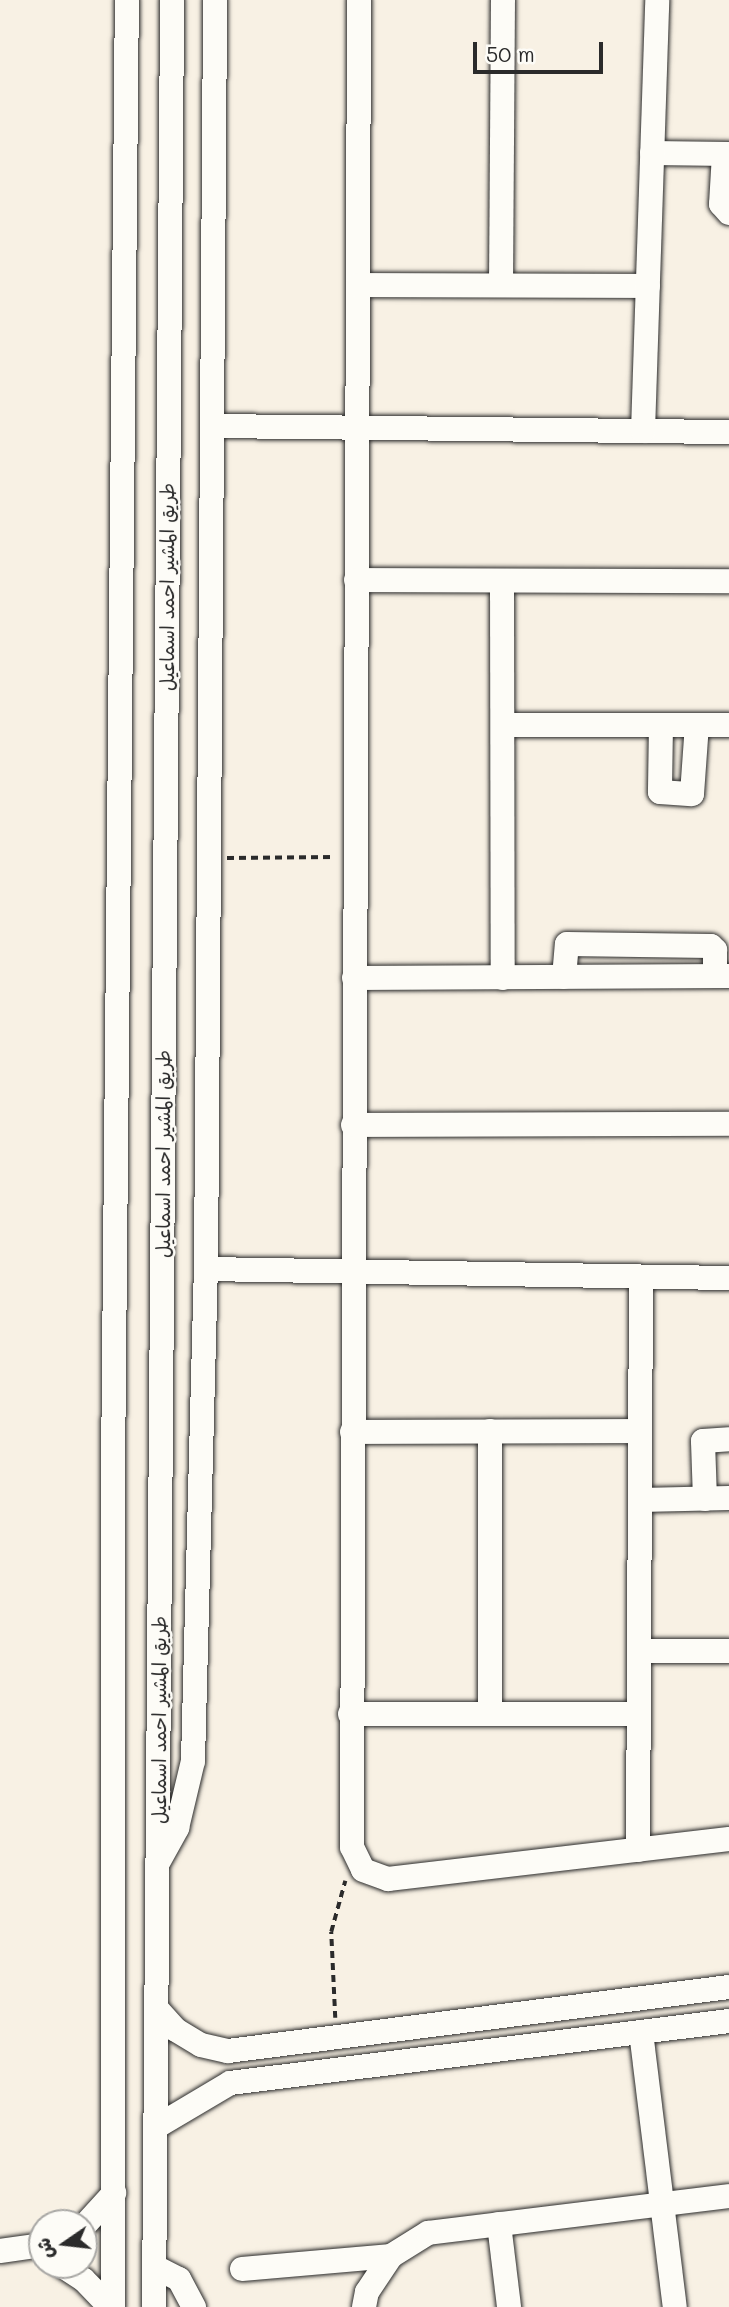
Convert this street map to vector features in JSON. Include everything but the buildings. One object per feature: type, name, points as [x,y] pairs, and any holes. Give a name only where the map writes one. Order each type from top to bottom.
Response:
[{"type":"street","points":[[111,2307],[114,2193],[113,1472],[127,0]]},
{"type":"street","name":"طريق المشير احمد اسماعيل","points":[[154,2307],[172,0]]},
{"type":"street","points":[[158,1865],[177,1828],[193,1762],[206,1269],[215,0]]},
{"type":"street","points":[[359,0],[350,1714],[352,1847],[356,1860],[375,1877],[388,1880],[729,1839]]},
{"type":"street","points":[[500,285],[503,0]]},
{"type":"street","points":[[643,431],[657,0]]},
{"type":"street","points":[[652,153],[727,154],[721,204],[729,213]]},
{"type":"street","points":[[358,285],[648,286]]},
{"type":"street","points":[[213,426],[729,432]]},
{"type":"street","points":[[356,580],[729,581]]},
{"type":"street","points":[[502,581],[503,978]]},
{"type":"street","points":[[503,725],[729,725]]},
{"type":"street","points":[[662,725],[660,792],[692,794],[696,725]]},
{"type":"street","points":[[354,978],[722,976]]},
{"type":"street","points":[[353,1125],[729,1125]]},
{"type":"street","points":[[206,1269],[729,1278]]},
{"type":"street","points":[[638,1850],[641,1276]]},
{"type":"street","points":[[490,1431],[491,1714]]},
{"type":"street","points":[[352,1432],[640,1431]]},
{"type":"street","points":[[640,1500],[717,1498],[704,1441],[729,1438]]},
{"type":"street","points":[[639,1651],[729,1651]]},
{"type":"street","points":[[350,1714],[639,1714]]},
{"type":"street","points":[[157,2009],[176,2030],[201,2045],[228,2051],[729,1987]]},
{"type":"street","points":[[156,2127],[230,2083],[729,2021]]},
{"type":"street","points":[[641,2032],[676,2307]]},
{"type":"street","points":[[228,2051],[218,2067],[230,2083]]},
{"type":"street","points":[[98,2211],[114,2193]]},
{"type":"street","points":[[364,2307],[367,2292],[391,2256],[428,2233],[729,2196]]},
{"type":"street","points":[[499,2224],[509,2307]]},
{"type":"street","points":[[242,2269],[391,2256]]},
{"type":"street","points":[[155,2267],[179,2279],[194,2307]]},
{"type":"street","points":[[82,2279],[111,2307]]},
{"type":"path","points":[[209,858],[355,857]]},
{"type":"path","points":[[335,2037],[331,1932],[342,1887],[356,1860]]}]
